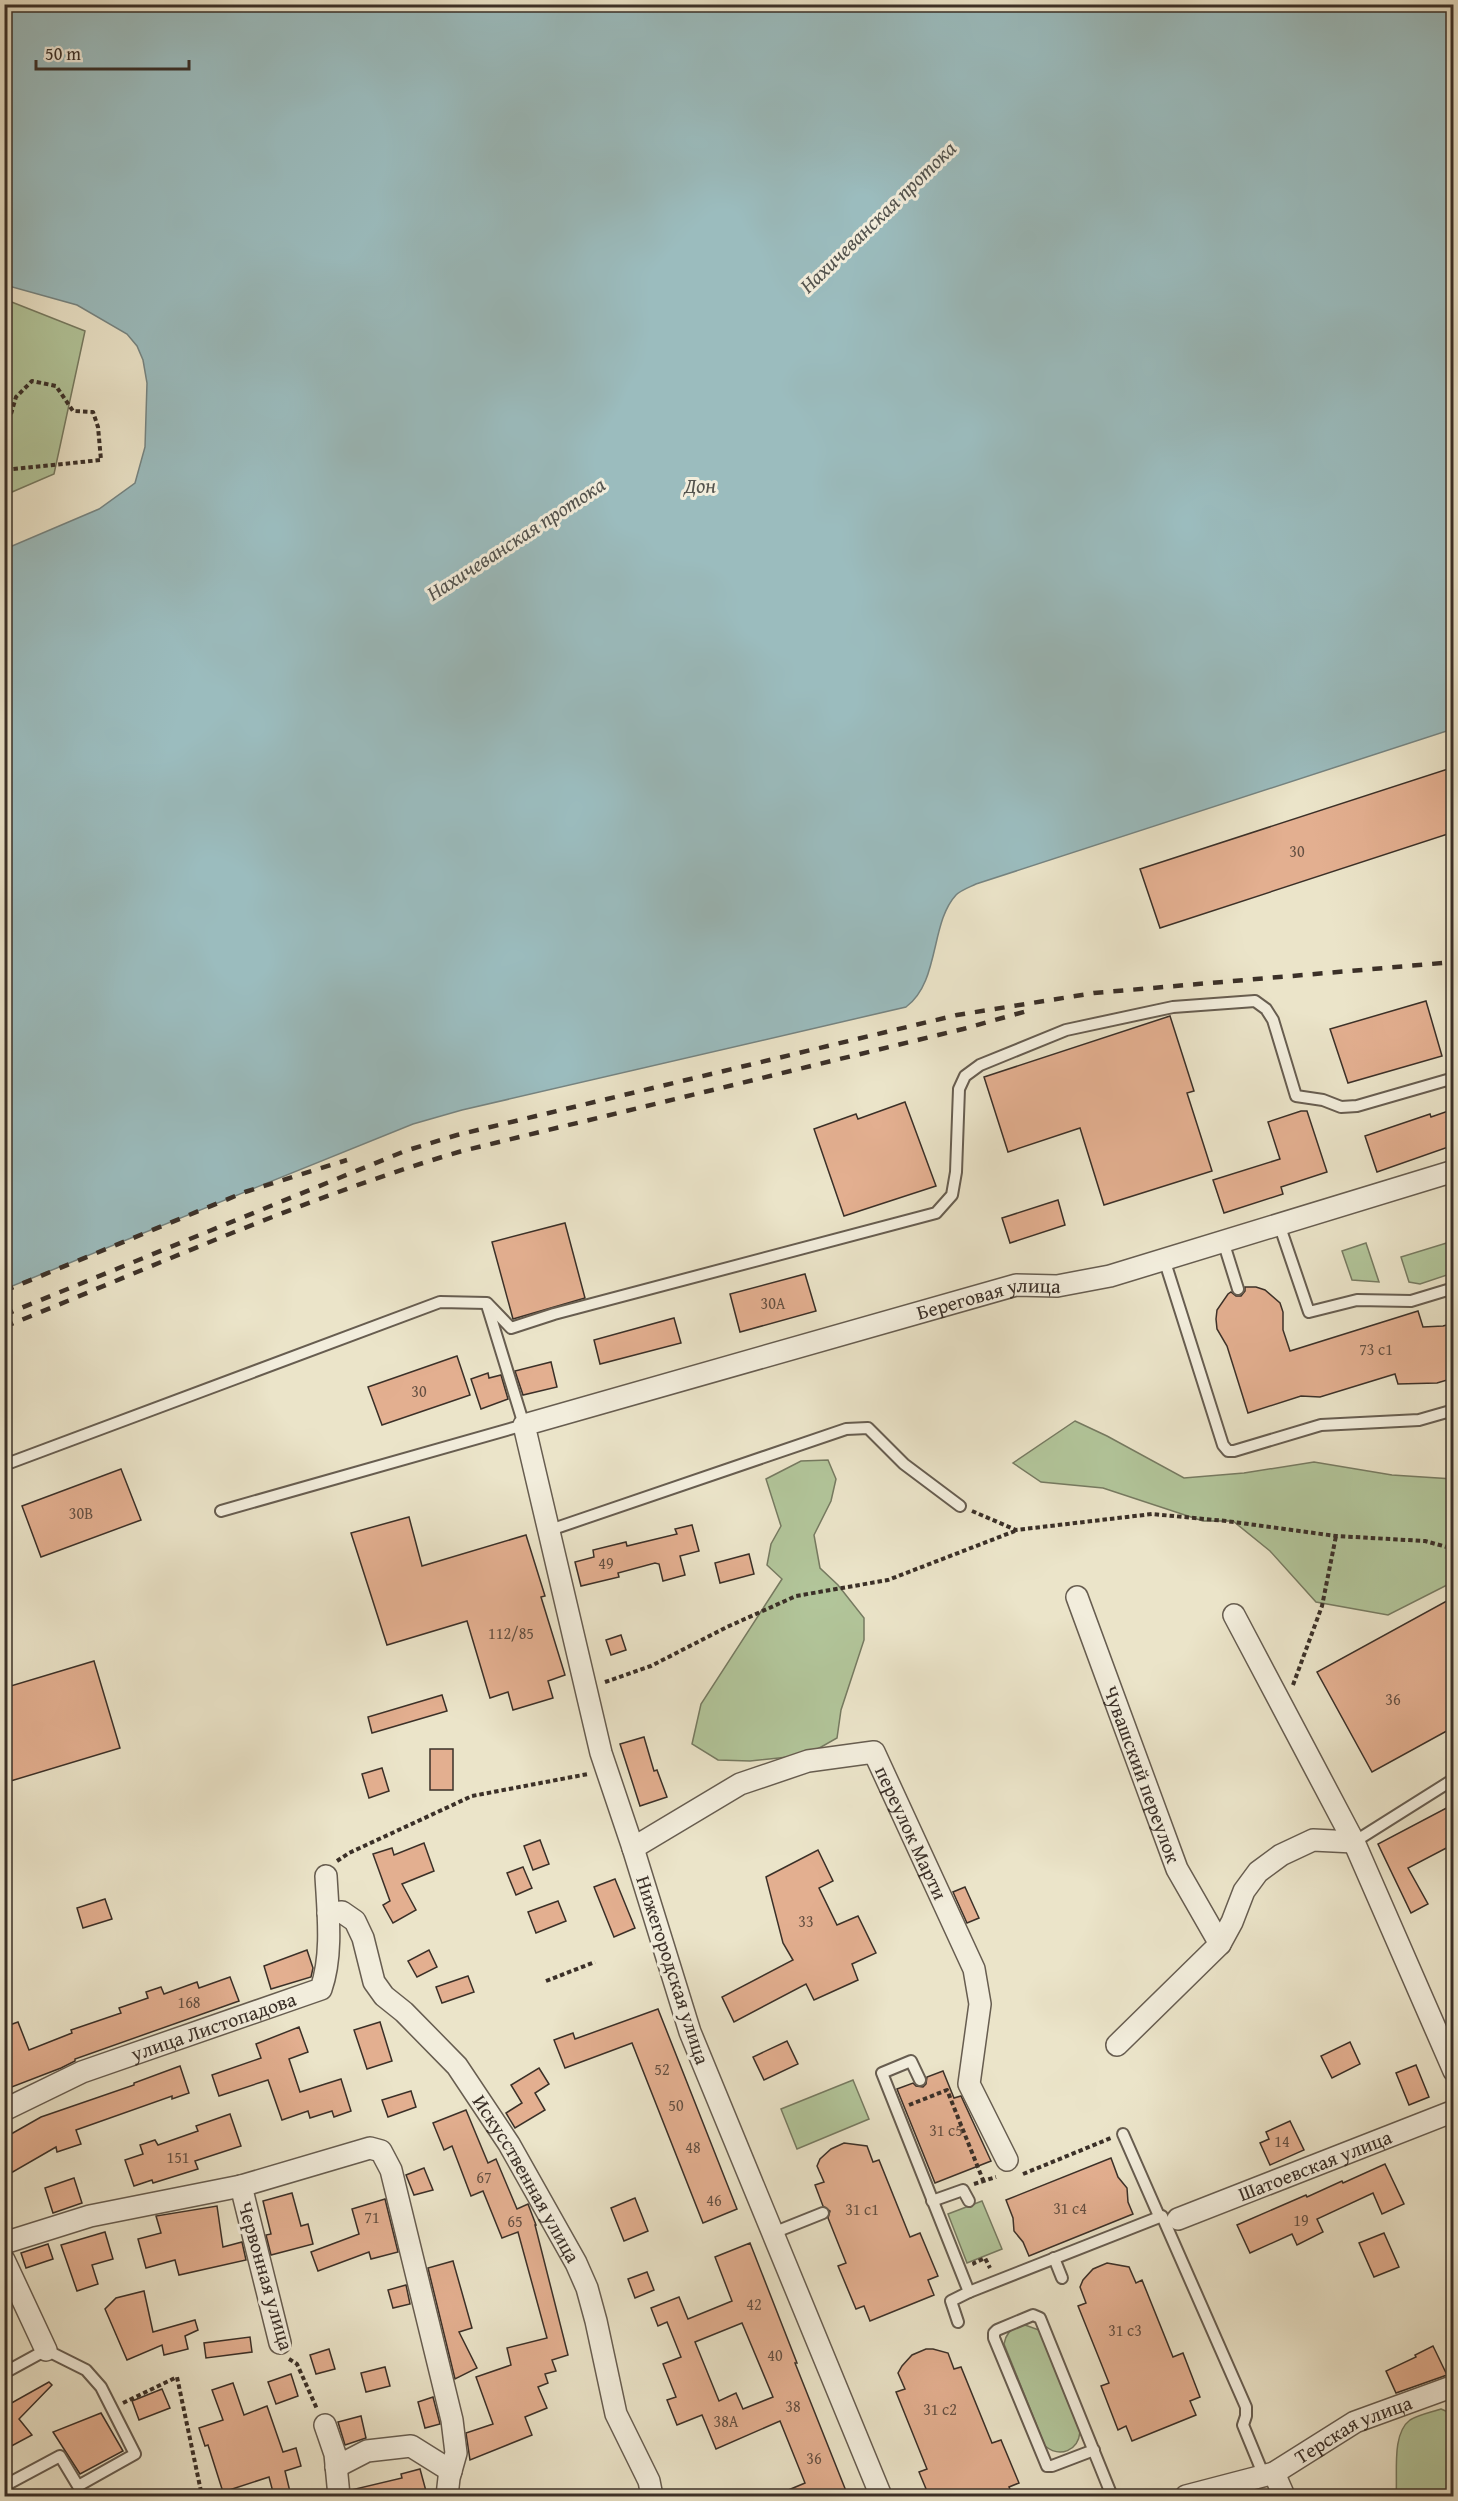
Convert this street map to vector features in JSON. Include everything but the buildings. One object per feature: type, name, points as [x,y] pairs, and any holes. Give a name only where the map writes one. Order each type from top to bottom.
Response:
[{"type":"street","name":"Береговая улица","points":[[524,1425],[1016,1285],[1057,1286],[1110,1275],[1454,1171]]},
{"type":"street","name":"Нижегородская улица","points":[[524,1425],[607,1770],[690,2032],[881,2496]]},
{"type":"street","name":"Чувашский переулок","points":[[1077,1597],[1177,1869],[1220,1944]]},
{"type":"street","points":[[1234,1615],[1354,1842],[1454,2071]]},
{"type":"street","name":"переулок Марти","points":[[633,1848],[740,1784],[808,1761],[874,1752],[974,1969],[980,2004],[969,2084],[1009,2172]]},
{"type":"street","points":[[1117,2045],[1220,1944],[1232,1923],[1244,1891],[1258,1872],[1281,1855],[1313,1840],[1354,1842]]},
{"type":"street","name":"улица Листопадова","points":[[4,2109],[82,2072],[321,1989],[326,1974],[328,1913],[326,1876]]},
{"type":"street","name":"Искусственная улица","points":[[328,1913],[342,1912],[355,1921],[363,1938],[374,1982],[384,1996],[404,2012],[457,2066],[509,2144],[576,2262],[587,2288],[596,2321],[616,2414],[642,2464],[652,2496]]},
{"type":"street","name":"Шатоевская улица","points":[[1167,2219],[1454,2112]]},
{"type":"street","points":[[4,2243],[90,2216],[241,2186],[370,2148],[381,2151],[391,2170],[452,2420],[456,2454],[447,2496]]},
{"type":"street","name":"Червонная улица","points":[[241,2186],[280,2343]]},
{"type":"street","points":[[4,2260],[46,2349]]},
{"type":"street","name":"Терская улица","points":[[1186,2496],[1269,2475],[1355,2422],[1454,2386]]},
{"type":"street","points":[[325,2425],[335,2454],[339,2496]]},
{"type":"street","points":[[336,2466],[367,2451],[411,2446],[451,2471]]},
{"type":"street","points":[[1269,2475],[1284,2496]]},
{"type":"lane","points":[[4,1465],[440,1302],[486,1303],[511,1328],[554,1314],[936,1213],[952,1195],[956,1172],[959,1089],[965,1076],[980,1065],[1066,1030],[1173,1007],[1255,1001],[1266,1009],[1273,1020],[1296,1096],[1323,1100],[1341,1107],[1357,1106],[1454,1078]]},
{"type":"lane","points":[[1279,1224],[1309,1312],[1356,1300],[1411,1301],[1454,1288]]},
{"type":"lane","points":[[1223,1241],[1238,1289]]},
{"type":"lane","points":[[1164,1259],[1223,1445],[1227,1451],[1234,1451],[1321,1425],[1419,1420],[1454,1410]]},
{"type":"lane","points":[[221,1511],[524,1425],[486,1303]]},
{"type":"lane","points":[[550,1530],[846,1429],[868,1428],[904,1464],[960,1506]]},
{"type":"lane","points":[[1354,1842],[1454,1779]]},
{"type":"lane","points":[[920,2080],[911,2061],[882,2073],[969,2292]]},
{"type":"lane","points":[[1123,2134],[1167,2219],[1246,2407],[1243,2425],[1269,2475]]},
{"type":"lane","points":[[932,2201],[963,2190],[969,2201]]},
{"type":"lane","points":[[773,2233],[823,2213]]},
{"type":"lane","points":[[958,2322],[951,2301],[969,2292],[1054,2258],[1167,2219]]},
{"type":"lane","points":[[1054,2258],[1062,2278]]},
{"type":"lane","points":[[1094,2450],[1053,2466],[1047,2466],[994,2333],[1034,2316],[1040,2318],[1094,2450],[1112,2496]]},
{"type":"lane","points":[[4,2373],[46,2349],[86,2370],[100,2387],[135,2454],[78,2486],[60,2456],[4,2486]]},
{"type":"path","points":[[4,426],[8,424],[16,398],[32,381],[56,386],[73,411],[93,412],[98,427],[101,460],[4,470]]},
{"type":"path","points":[[960,1506],[1016,1530]]},
{"type":"path","points":[[586,1688],[651,1666],[727,1626],[796,1596],[888,1580],[1016,1530],[1152,1514],[1226,1521],[1336,1536],[1425,1540],[1454,1550]]},
{"type":"path","points":[[1284,1709],[1322,1606],[1336,1536]]},
{"type":"path","points":[[326,1876],[333,1864],[349,1853],[472,1796],[607,1770]]},
{"type":"path","points":[[546,1981],[595,1962]]},
{"type":"path","points":[[907,2106],[947,2090],[983,2180]]},
{"type":"path","points":[[963,2190],[983,2180],[1123,2134]]},
{"type":"path","points":[[974,2263],[985,2258],[989,2268]]},
{"type":"path","name":"Червонная улица","points":[[280,2343],[290,2361],[297,2364],[325,2425]]},
{"type":"path","points":[[111,2408],[177,2377],[202,2496]]},
{"type":"green space","points":[[4,299],[85,331],[54,474],[5,495]]},
{"type":"green space","points":[[1453,1241],[1453,1273],[1420,1284],[1409,1282],[1401,1257]]},
{"type":"green space","points":[[1366,1243],[1379,1282],[1352,1280],[1342,1251]]},
{"type":"green space","points":[[1075,1421],[1184,1478],[1244,1473],[1314,1462],[1392,1475],[1453,1479],[1453,1582],[1388,1615],[1316,1602],[1270,1551],[1233,1521],[1203,1521],[1103,1488],[1041,1482],[1013,1463]]},
{"type":"green space","points":[[828,1460],[836,1479],[831,1501],[814,1535],[820,1568],[838,1585],[864,1618],[864,1640],[841,1710],[837,1738],[807,1755],[750,1761],[718,1760],[692,1744],[701,1704],[782,1579],[767,1565],[771,1544],[781,1526],[766,1479],[801,1461]]},
{"type":"green space","points":[[853,2080],[869,2119],[797,2149],[781,2109]]},
{"type":"green space","points":[[982,2201],[1002,2249],[967,2263],[948,2214]]},
{"type":"green space","points":[[1025,2325],[1039,2330],[1080,2432],[1076,2444],[1067,2451],[1057,2452],[1045,2446],[1004,2344],[1011,2330]]},
{"type":"green space","points":[[1441,2409],[1453,2414],[1453,2496],[1396,2496],[1398,2445],[1404,2426],[1413,2418]]},
{"type":"water","name":"Дон","points":[[5,4],[1453,5],[1453,729],[976,884],[960,892],[948,907],[942,921],[924,983],[917,996],[906,1007],[462,1110],[413,1124],[5,1289],[5,549],[99,509],[135,483],[145,447],[147,383],[143,360],[137,346],[127,334],[77,305],[5,285]]},
{"type":"railway","points":[[4,1315],[405,1151],[457,1135],[957,1015],[1094,993],[1454,962]]},
{"type":"railway","points":[[4,1327],[288,1211],[346,1189],[462,1151],[963,1029],[1027,1011]]},
{"type":"railway","points":[[4,1291],[245,1192],[347,1160]]},
{"type":"water label","name":"Нахичеванская протока","points":[[878,217]]},
{"type":"water label","name":"Нахичеванская протока","points":[[516,539]]}]
